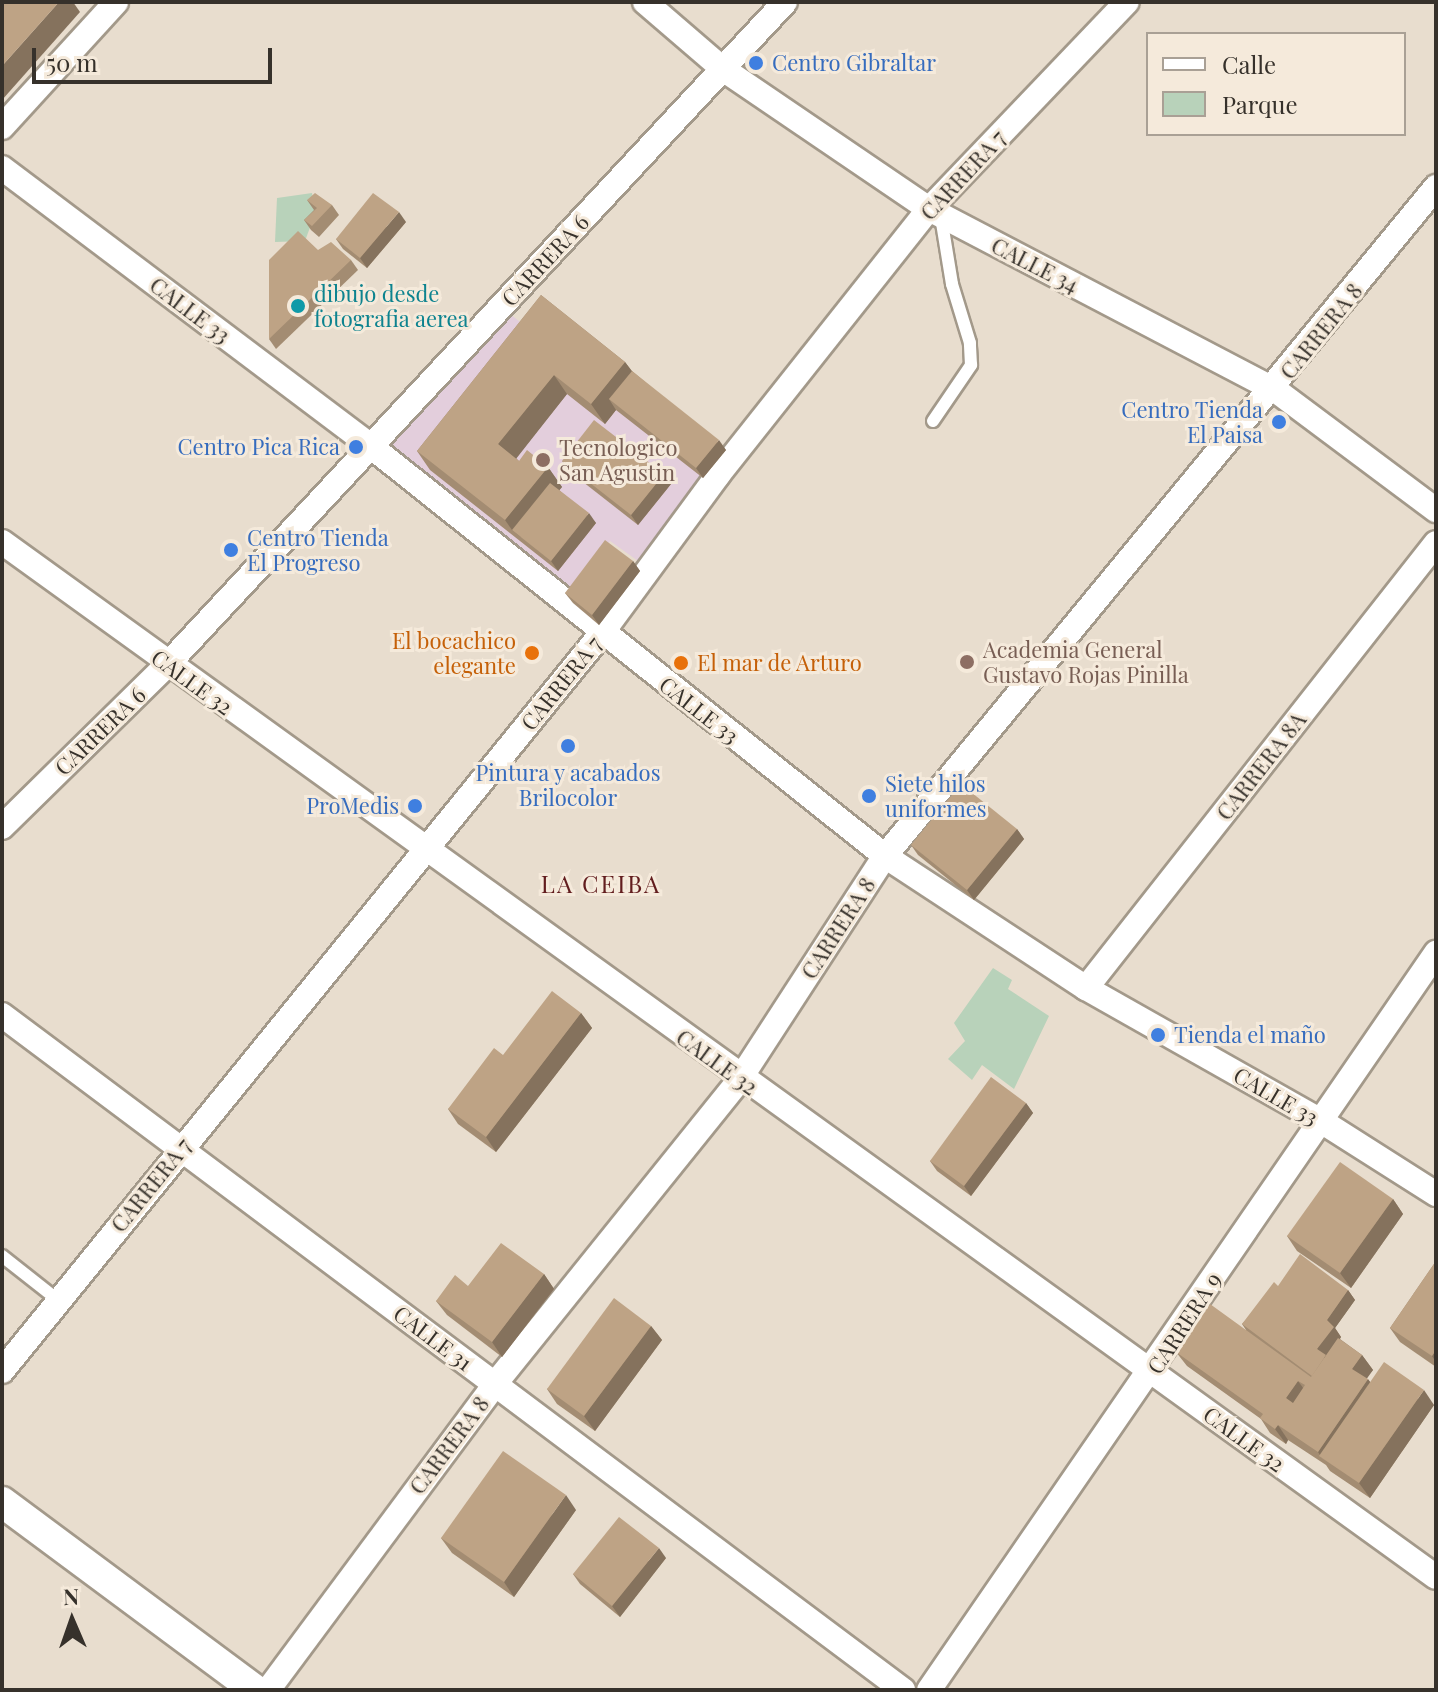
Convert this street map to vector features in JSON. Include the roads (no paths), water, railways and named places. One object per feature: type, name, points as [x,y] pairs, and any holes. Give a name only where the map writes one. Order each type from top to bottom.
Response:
[{"type":"street","points":[[2,127],[116,2]]},
{"type":"street","name":"CALLE 34","points":[[645,2],[723,69],[935,213],[1274,389],[1436,510]]},
{"type":"street","name":"CARRERA 6","points":[[2,827],[167,665],[368,444],[785,2]]},
{"type":"street","name":"CARRERA 7","points":[[2,1371],[602,633],[718,475],[935,213],[1127,2]]},
{"type":"street","name":"CALLE 33","points":[[2,168],[368,444],[885,856],[1086,988],[1318,1119],[1436,1194]]},
{"type":"street","name":"CARRERA 8","points":[[268,1690],[495,1384],[740,1079],[885,856],[1274,389],[1436,187]]},
{"type":"street","name":"CALLE 32","points":[[2,542],[740,1079],[1436,1577]]},
{"type":"street","name":"CARRERA 8A","points":[[1086,988],[1436,543]]},
{"type":"street","name":"CARRERA 9","points":[[929,1690],[1151,1373],[1318,1119],[1436,953]]},
{"type":"street","name":"CALLE 31","points":[[2,1015],[903,1690]]},
{"type":"street","points":[[2,1502],[255,1690]]},
{"type":"lane","points":[[933,421],[971,365],[935,213]]},
{"type":"lane","points":[[2,1256],[58,1300]]},
{"type":"place","name":"Centro Gibraltar","points":[[756,63]]},
{"type":"place","name":"dibujo desde fotografia aerea","points":[[298,306]]},
{"type":"place","name":"Centro Tienda El Paisa","points":[[1279,422]]},
{"type":"place","name":"Centro Pica Rica","points":[[356,447]]},
{"type":"place","name":"Tecnologico San Agustin","points":[[543,460]]},
{"type":"place","name":"Centro Tienda El Progreso","points":[[231,550]]},
{"type":"place","name":"El bocachico elegante","points":[[532,653]]},
{"type":"place","name":"Academia General Gustavo Rojas Pinilla","points":[[967,662]]},
{"type":"place","name":"El mar de Arturo","points":[[681,663]]},
{"type":"place","name":"Pintura y acabados Brilocolor","points":[[568,746]]},
{"type":"place","name":"Siete hilos uniformes","points":[[869,796]]},
{"type":"place","name":"ProMedis","points":[[415,806]]},
{"type":"place","name":"Tienda el maño","points":[[1158,1035]]},
{"type":"district","name":"LA CEIBA","points":[[601,884]]}]
